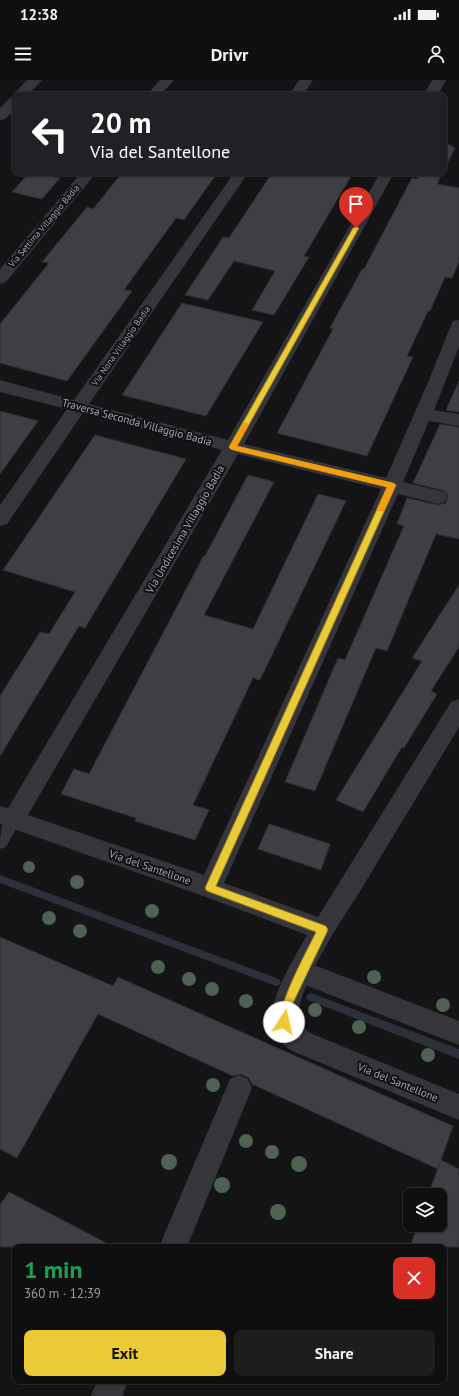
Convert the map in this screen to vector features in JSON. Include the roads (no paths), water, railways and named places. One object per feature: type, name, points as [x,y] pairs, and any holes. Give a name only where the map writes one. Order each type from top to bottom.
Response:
[{"type":"street","points":[[23,92],[35,80]]},
{"type":"street","points":[[157,92],[167,80]]},
{"type":"street","points":[[298,92],[306,80]]},
{"type":"street","points":[[433,92],[439,80]]},
{"type":"street","points":[[0,116],[12,104]]},
{"type":"street","name":"Via Settima Villaggio Badia","points":[[0,279],[86,176]]},
{"type":"street","name":"Via Nona Villaggio Badia","points":[[0,519],[239,176]]},
{"type":"street","name":"Via Undicesima Villaggio Badia","points":[[7,817],[233,447],[385,176]]},
{"type":"street","points":[[210,888],[392,485],[459,325]]},
{"type":"street","name":"Traversa Seconda Villaggio Badia","points":[[0,386],[233,447],[438,497]]},
{"type":"street","points":[[423,414],[459,420]]},
{"type":"street","name":"Via del Santellone","points":[[459,708],[323,930],[301,972],[285,1011],[284,1022],[293,1038],[459,1107]]},
{"type":"street","name":"Via del Santellone","points":[[7,817],[210,888],[323,930]]},
{"type":"street","points":[[301,972],[459,1032]]},
{"type":"street","points":[[174,1244],[239,1088]]},
{"type":"street","points":[[106,1396],[112,1384]]},
{"type":"lane","points":[[0,842],[7,817]]},
{"type":"waterway","points":[[0,879],[276,982]]},
{"type":"waterway","points":[[311,997],[459,1054]]}]
